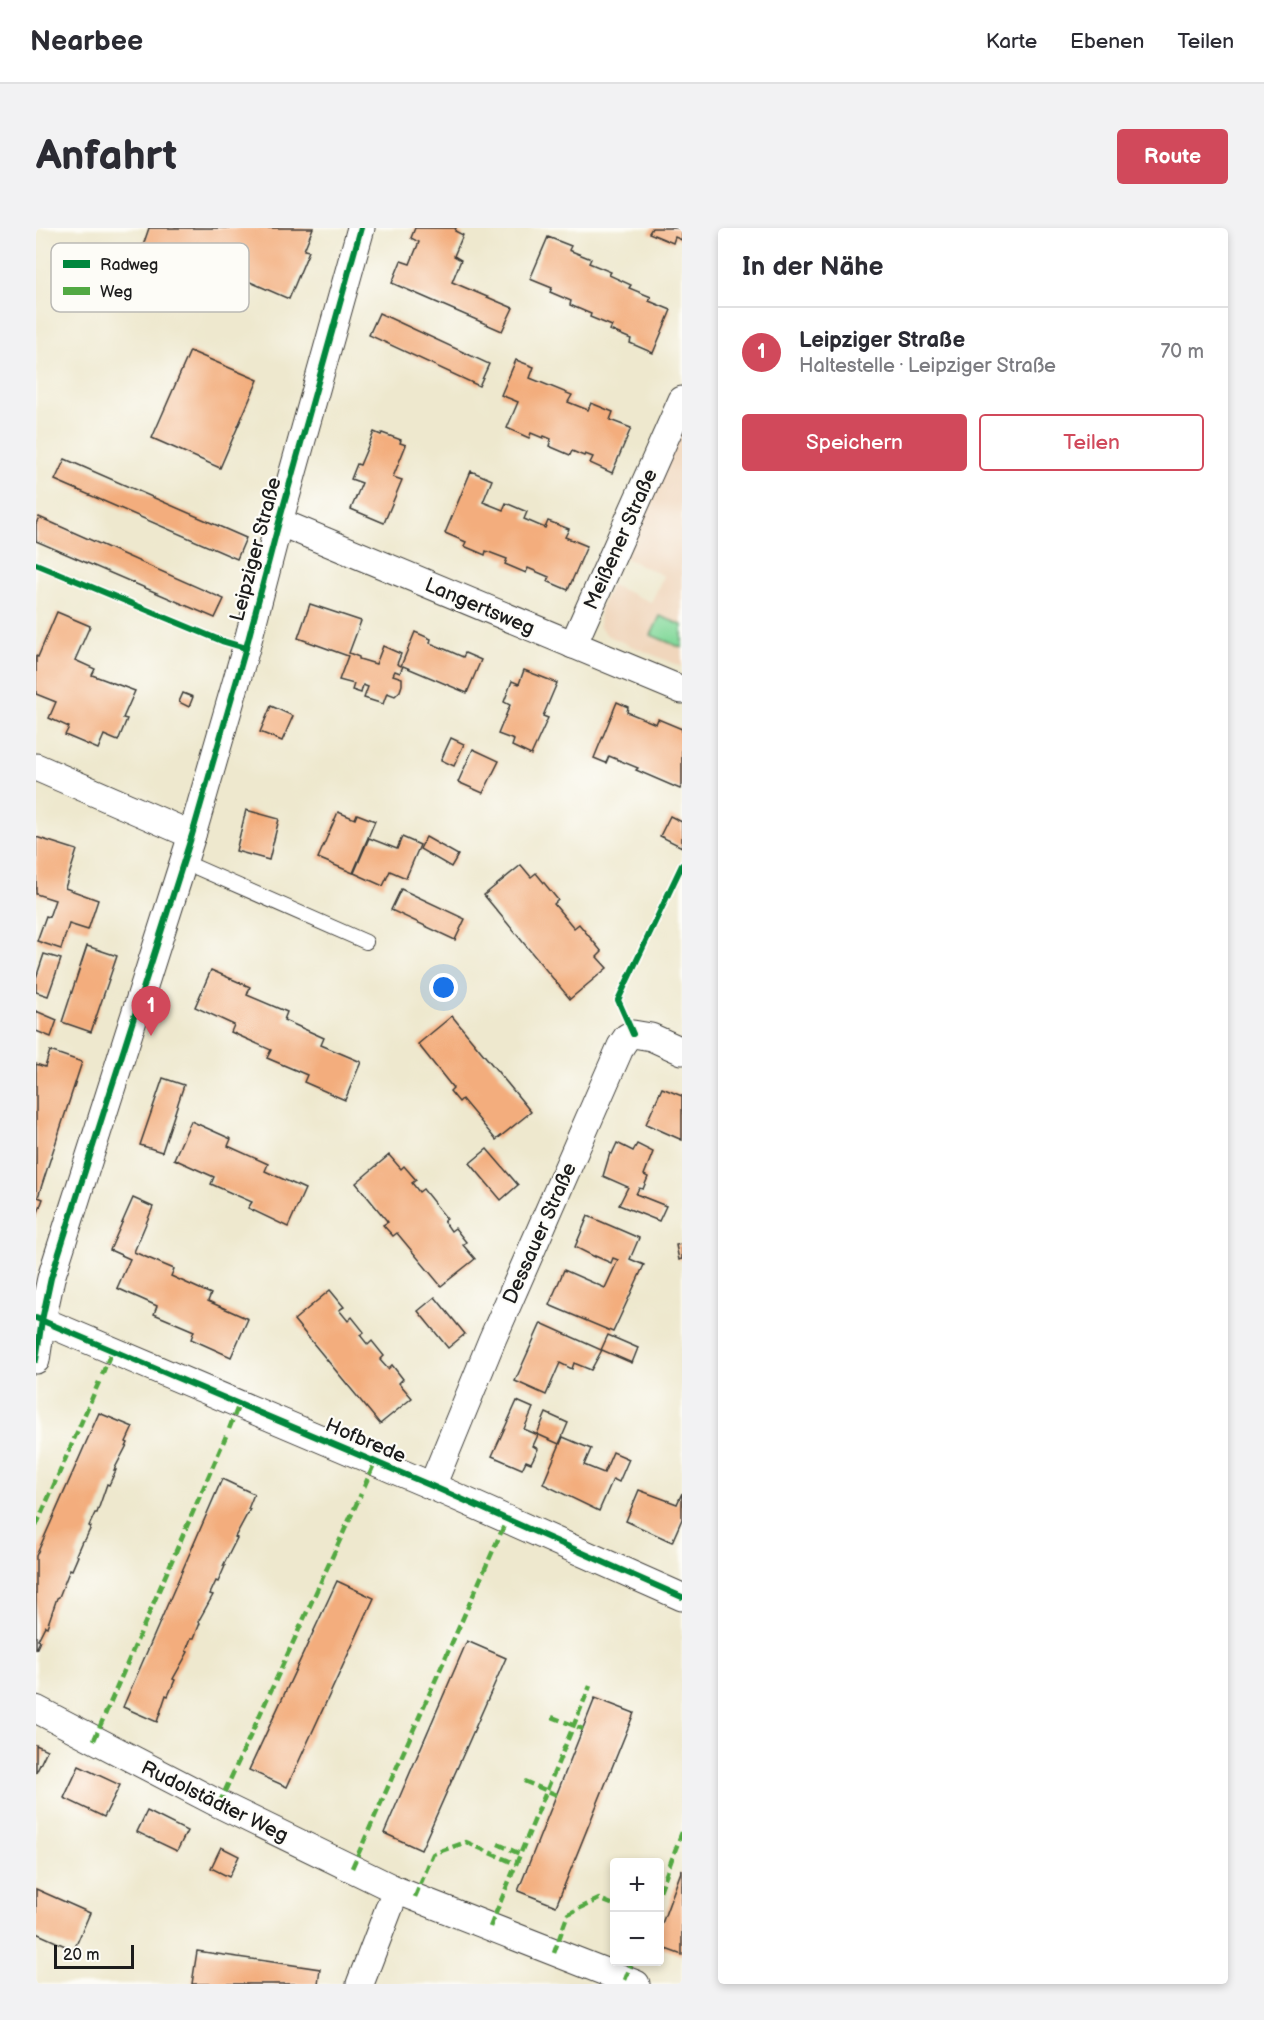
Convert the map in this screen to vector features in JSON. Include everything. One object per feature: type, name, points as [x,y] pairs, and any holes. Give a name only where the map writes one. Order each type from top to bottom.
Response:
[{"type":"street","name":"Leipziger Straße","points":[[36,1360],[39,1319],[192,835],[246,648],[361,228]]},
{"type":"street","name":"Meißener Straße","points":[[573,645],[682,400]]},
{"type":"street","name":"Langertsweg","points":[[279,522],[682,690]]},
{"type":"street","points":[[36,767],[192,835]]},
{"type":"street","name":"Dessauer Straße","points":[[432,1486],[492,1340],[621,1046],[627,1037],[633,1034],[651,1037],[682,1051]]},
{"type":"street","name":"Hofbrede","points":[[39,1319],[432,1486],[682,1597]]},
{"type":"street","name":"Rudolstädter Weg","points":[[36,1709],[219,1804],[396,1890],[636,1984]]},
{"type":"street","points":[[360,1984],[396,1890]]},
{"type":"lane","points":[[184,862],[366,942]]},
{"type":"shaded area","points":[[682,430],[682,667],[608,636],[599,626],[600,609],[611,585],[651,602],[664,576],[623,557]]},
{"type":"green space","points":[[660,616],[682,625],[682,648],[651,635]]},
{"type":"building","points":[[149,228],[313,228],[304,250],[309,251],[289,299],[249,282],[249,243],[144,243]]},
{"type":"building","points":[[415,228],[456,228],[455,231],[463,235],[454,256],[461,260],[452,282],[513,308],[502,331],[392,283],[401,261],[410,264],[419,242],[411,238]]},
{"type":"building","points":[[652,228],[682,228],[682,240],[675,237],[673,243],[649,233]]},
{"type":"building","points":[[548,237],[571,246],[569,250],[591,259],[589,263],[611,272],[609,275],[631,285],[629,288],[651,297],[649,301],[671,310],[653,353],[630,343],[631,339],[610,330],[612,326],[570,305],[571,301],[550,292],[552,288],[530,279]]},
{"type":"building","points":[[379,313],[489,364],[479,386],[369,335]]},
{"type":"building","points":[[190,351],[258,380],[220,468],[152,438]]},
{"type":"building","points":[[516,360],[534,367],[530,378],[572,395],[568,402],[588,410],[591,403],[613,412],[610,420],[631,428],[612,473],[590,463],[593,457],[572,451],[570,455],[549,446],[551,439],[544,436],[543,438],[531,433],[529,438],[507,428],[518,402],[501,395]]},
{"type":"building","points":[[374,432],[401,440],[400,443],[406,445],[393,477],[402,480],[384,523],[351,509],[362,483],[351,479],[357,464],[360,465]]},
{"type":"building","points":[[65,459],[246,538],[237,559],[55,480]]},
{"type":"building","points":[[471,471],[492,480],[483,502],[503,510],[506,503],[527,512],[524,519],[545,528],[548,521],[569,529],[565,537],[587,546],[568,590],[547,581],[549,577],[528,568],[526,573],[505,564],[507,559],[486,551],[485,555],[464,546],[466,542],[445,533]]},
{"type":"building","points":[[39,517],[224,599],[215,618],[36,541],[36,524]]},
{"type":"building","points":[[310,604],[361,621],[349,653],[359,659],[376,664],[383,646],[401,654],[397,664],[401,666],[415,632],[431,639],[430,643],[463,657],[465,653],[481,660],[467,693],[403,666],[400,673],[395,671],[393,675],[402,678],[400,691],[395,696],[387,693],[383,704],[364,698],[368,687],[363,685],[361,693],[352,690],[354,684],[339,680],[348,656],[298,638]]},
{"type":"building","points":[[57,612],[90,626],[75,660],[95,669],[92,675],[135,691],[123,718],[127,719],[118,741],[104,735],[98,749],[65,735],[69,727],[49,718],[56,702],[36,694],[36,656],[38,657]]},
{"type":"building","points":[[524,670],[557,683],[543,716],[548,718],[531,755],[512,746],[514,740],[498,734],[510,705],[504,702],[512,681],[519,684]]},
{"type":"building","points":[[183,693],[193,697],[189,707],[179,702]]},
{"type":"building","points":[[617,702],[628,707],[627,712],[656,724],[658,719],[682,729],[682,785],[680,789],[609,756],[606,763],[594,758]]},
{"type":"building","points":[[271,706],[293,716],[282,741],[260,732]]},
{"type":"building","points":[[451,738],[464,744],[454,766],[441,760]]},
{"type":"building","points":[[473,749],[499,761],[483,793],[458,782]]},
{"type":"building","points":[[246,810],[279,819],[269,860],[236,851]]},
{"type":"building","points":[[338,812],[355,819],[357,814],[375,821],[353,873],[318,858]]},
{"type":"building","points":[[670,816],[682,822],[682,847],[660,836]]},
{"type":"building","points":[[36,837],[77,850],[65,888],[98,900],[88,930],[69,924],[61,949],[37,941],[46,916],[49,917],[55,900],[36,894]]},
{"type":"building","points":[[402,837],[420,845],[406,878],[390,871],[383,886],[354,873],[369,838],[397,849]]},
{"type":"building","points":[[426,837],[458,855],[451,867],[420,849]]},
{"type":"building","points":[[521,865],[531,877],[536,873],[558,900],[554,904],[574,928],[579,924],[602,952],[597,957],[607,968],[570,999],[484,895]]},
{"type":"building","points":[[401,889],[465,919],[455,940],[391,910]]},
{"type":"building","points":[[87,946],[117,956],[91,1032],[62,1022]]},
{"type":"building","points":[[44,954],[61,959],[48,996],[36,992],[36,978]]},
{"type":"building","points":[[211,970],[250,987],[247,995],[287,1012],[284,1020],[324,1038],[321,1045],[361,1062],[345,1100],[304,1082],[307,1075],[267,1058],[271,1050],[231,1032],[234,1025],[195,1007]]},
{"type":"building","points":[[36,1011],[57,1020],[51,1037],[36,1031]]},
{"type":"building","points":[[452,1016],[531,1112],[496,1140],[462,1099],[459,1102],[450,1091],[453,1088],[418,1044]]},
{"type":"building","points":[[50,1051],[82,1062],[38,1197],[43,1199],[36,1218],[36,1064],[45,1067]]},
{"type":"building","points":[[163,1078],[184,1085],[162,1152],[140,1145]]},
{"type":"building","points":[[662,1088],[682,1096],[682,1140],[646,1124]]},
{"type":"building","points":[[191,1121],[231,1139],[228,1146],[268,1164],[265,1171],[305,1189],[288,1227],[248,1208],[252,1202],[211,1184],[214,1177],[174,1159]]},
{"type":"building","points":[[617,1143],[633,1151],[637,1144],[653,1152],[644,1175],[648,1177],[643,1189],[639,1188],[636,1194],[666,1206],[659,1221],[619,1205],[628,1187],[603,1176],[610,1153],[612,1154]]},
{"type":"building","points":[[487,1149],[518,1185],[501,1200],[470,1163]]},
{"type":"building","points":[[389,1155],[401,1169],[404,1166],[416,1180],[412,1183],[419,1192],[423,1189],[447,1219],[444,1221],[451,1231],[455,1228],[466,1242],[463,1245],[475,1259],[441,1286],[397,1233],[393,1236],[383,1225],[388,1222],[356,1183]]},
{"type":"building","points":[[133,1198],[153,1207],[134,1252],[174,1269],[171,1276],[211,1294],[208,1301],[248,1319],[231,1357],[191,1339],[194,1331],[154,1314],[157,1306],[117,1288],[130,1259],[110,1250]]},
{"type":"building","points":[[588,1216],[639,1238],[630,1259],[644,1265],[613,1332],[549,1305],[564,1270],[605,1288],[618,1260],[613,1258],[611,1263],[575,1247]]},
{"type":"building","points":[[682,1244],[682,1259],[679,1260],[676,1245]]},
{"type":"building","points":[[330,1290],[344,1307],[339,1310],[348,1321],[352,1317],[364,1332],[360,1335],[368,1345],[372,1341],[384,1356],[380,1360],[388,1369],[392,1365],[403,1379],[399,1383],[412,1398],[380,1424],[294,1320]]},
{"type":"building","points":[[435,1297],[465,1334],[448,1348],[418,1311]]},
{"type":"building","points":[[541,1323],[601,1350],[608,1335],[638,1348],[632,1363],[602,1350],[591,1370],[574,1363],[572,1369],[560,1363],[546,1395],[515,1381]]},
{"type":"building","points":[[517,1401],[533,1408],[524,1429],[538,1435],[533,1446],[538,1449],[531,1463],[526,1461],[522,1469],[492,1456]]},
{"type":"building","points":[[99,1413],[133,1427],[126,1442],[128,1443],[114,1470],[116,1470],[109,1485],[107,1484],[97,1513],[89,1526],[91,1527],[76,1555],[78,1556],[72,1570],[70,1569],[57,1598],[47,1627],[45,1626],[38,1640],[40,1641],[36,1650],[36,1556]]},
{"type":"building","points":[[546,1413],[568,1423],[559,1444],[537,1434]]},
{"type":"building","points":[[563,1437],[591,1449],[584,1465],[604,1473],[613,1452],[629,1459],[619,1482],[613,1479],[599,1511],[543,1484]]},
{"type":"building","points":[[222,1479],[254,1494],[248,1509],[250,1509],[235,1537],[237,1538],[218,1582],[216,1581],[210,1594],[213,1595],[198,1622],[200,1623],[194,1638],[191,1638],[186,1651],[188,1652],[173,1679],[175,1680],[168,1696],[166,1695],[157,1722],[123,1707]]},
{"type":"building","points":[[639,1490],[677,1504],[682,1493],[682,1519],[672,1542],[626,1521]]},
{"type":"building","points":[[337,1581],[374,1598],[287,1787],[249,1770]]},
{"type":"building","points":[[467,1641],[506,1658],[421,1850],[384,1833]]},
{"type":"building","points":[[595,1698],[634,1713],[556,1906],[518,1891]]},
{"type":"building","points":[[36,1745],[47,1750],[36,1773]]},
{"type":"building","points":[[79,1766],[120,1785],[104,1817],[64,1798]]},
{"type":"building","points":[[147,1811],[187,1831],[177,1851],[137,1832]]},
{"type":"building","points":[[221,1847],[239,1856],[229,1877],[211,1868]]},
{"type":"building","points":[[682,1869],[682,1955],[664,1948],[664,1918]]},
{"type":"building","points":[[36,1889],[90,1913],[74,1950],[36,1933]]},
{"type":"building","points":[[197,1951],[320,1969],[318,1984],[192,1984]]},
{"type":"marked path","points":[[102,1375],[112,1350]]},
{"type":"marked path","points":[[36,1526],[99,1382]]},
{"type":"marked path","points":[[229,1429],[239,1404]]},
{"type":"marked path","points":[[94,1740],[226,1436]]},
{"type":"marked path","points":[[364,1487],[375,1462]]},
{"type":"marked path","points":[[219,1804],[361,1494]]},
{"type":"marked path","points":[[352,1868],[507,1519]]},
{"type":"marked path","points":[[490,1927],[590,1686]]},
{"type":"marked path","points":[[552,1717],[583,1729]]},
{"type":"marked path","points":[[524,1781],[557,1795]]},
{"type":"marked path","points":[[664,1880],[682,1832]]},
{"type":"marked path","points":[[415,1897],[433,1854],[466,1842],[516,1864]]},
{"type":"marked path","points":[[498,1844],[520,1854]]},
{"type":"marked path","points":[[554,1953],[568,1914],[599,1899],[610,1903]]},
{"type":"marked path","points":[[625,1980],[630,1966]]},
{"type":"cycle path","points":[[36,1360],[51,1278],[192,835],[246,648],[361,228]]},
{"type":"cycle path","points":[[36,564],[222,641],[246,648]]},
{"type":"cycle path","points":[[633,1034],[618,1000],[682,865]]},
{"type":"cycle path","points":[[36,1318],[432,1486],[682,1597]]},
{"type":"place","name":"Leipziger Straße","points":[[151,1036]]}]
